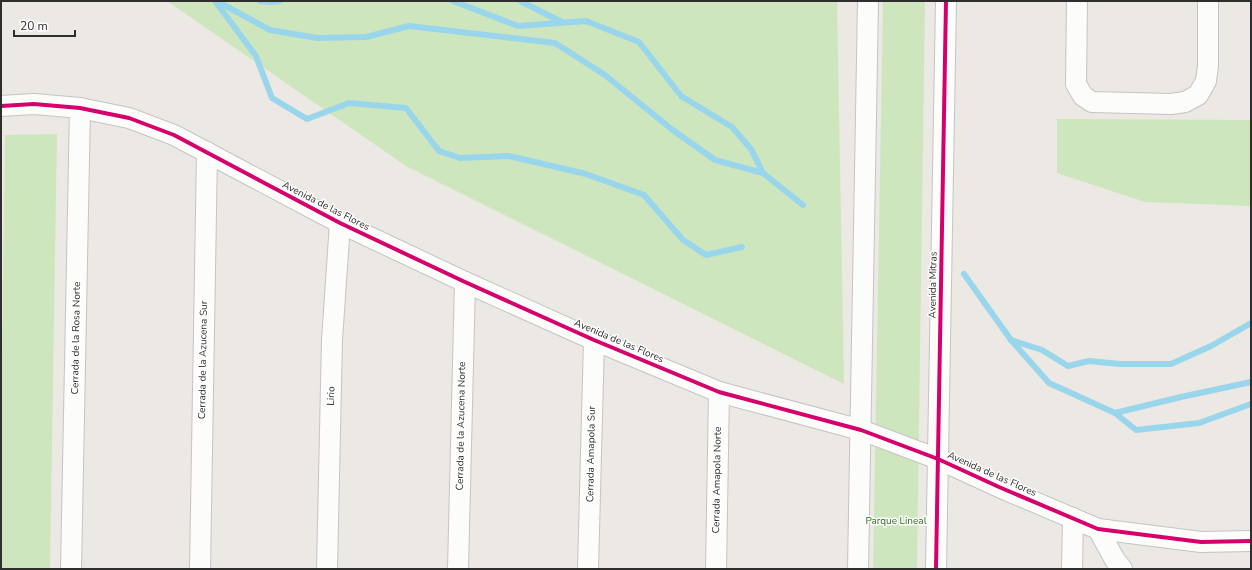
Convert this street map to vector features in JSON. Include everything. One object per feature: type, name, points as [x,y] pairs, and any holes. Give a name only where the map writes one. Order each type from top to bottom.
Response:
[{"type":"street","points":[[858,569],[868,1]]},
{"type":"street","name":"Avenida Mitras","points":[[936,569],[946,1]]},
{"type":"street","points":[[1077,1],[1076,84],[1083,96],[1092,102],[1171,104],[1185,102],[1198,95],[1206,81],[1208,66],[1208,1]]},
{"type":"street","name":"Avenida de las Flores","points":[[1,106],[34,104],[80,108],[129,118],[174,135],[340,223],[465,282],[594,340],[719,392],[861,430],[938,459],[1098,529],[1201,542],[1251,541]]},
{"type":"street","name":"Cerrada de la Rosa Norte","points":[[71,569],[80,108]]},
{"type":"street","name":"Cerrada de la Azucena Sur","points":[[200,569],[207,152]]},
{"type":"street","name":"Lirio","points":[[327,569],[332,340],[340,223]]},
{"type":"street","name":"Cerrada de la Azucena Norte","points":[[458,569],[465,282]]},
{"type":"street","name":"Cerrada Amapola Sur","points":[[588,569],[594,340]]},
{"type":"street","name":"Cerrada Amapola Norte","points":[[716,569],[719,392]]},
{"type":"street","points":[[1072,569],[1073,518]]},
{"type":"street","points":[[1098,529],[1115,560],[1122,569]]},
{"type":"green space","points":[[167,1],[837,1],[844,384],[406,166]]},
{"type":"green space","name":"Parque Lineal","points":[[883,1],[925,1],[917,569],[873,569]]},
{"type":"green space","points":[[1057,119],[1251,120],[1251,206],[1145,202],[1057,173]]},
{"type":"green space","points":[[57,134],[50,569],[1,569],[1,431],[5,135]]},
{"type":"waterway","points":[[215,1],[256,56],[272,98],[307,119],[349,103],[406,108],[439,151],[460,158],[509,156],[586,174],[644,195],[683,240],[706,255],[742,247]]},
{"type":"waterway","points":[[217,1],[270,30],[317,38],[366,37],[409,26],[555,43],[605,75],[670,128],[715,160],[763,173]]},
{"type":"waterway","points":[[260,1],[280,1]]},
{"type":"waterway","points":[[453,1],[518,26],[586,21],[639,42],[681,96],[732,127],[751,149],[763,173],[803,205]]},
{"type":"waterway","points":[[520,1],[562,22]]},
{"type":"waterway","points":[[964,274],[1011,340],[1049,383],[1115,413],[1251,382]]},
{"type":"waterway","points":[[1011,340],[1042,350],[1068,366],[1089,361],[1120,364],[1171,364],[1211,346],[1251,323]]},
{"type":"waterway","points":[[1115,413],[1136,430],[1199,423],[1251,404]]},
{"type":"cycle path","points":[[936,569],[946,1]]},
{"type":"cycle path","points":[[1,106],[34,104],[80,108],[129,118],[174,135],[340,223],[465,282],[594,340],[719,392],[861,430],[938,459],[999,487],[1098,529],[1201,542],[1251,541]]}]
